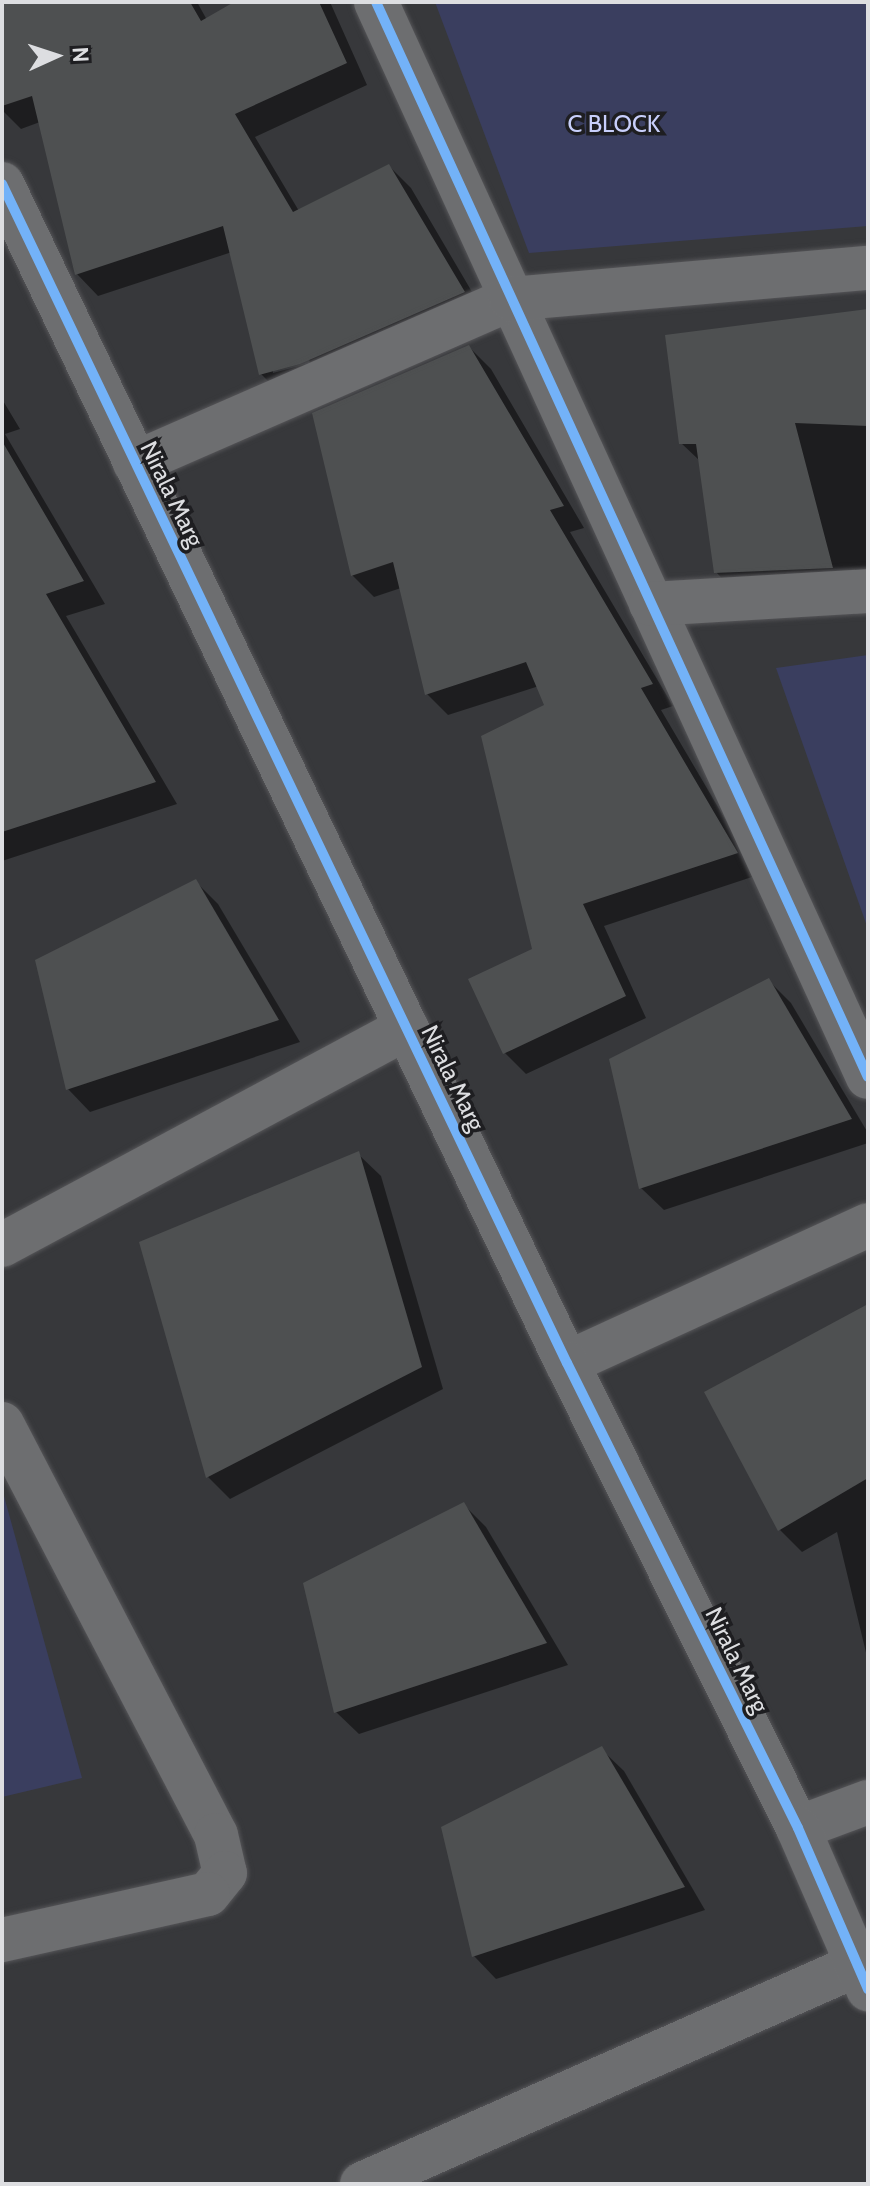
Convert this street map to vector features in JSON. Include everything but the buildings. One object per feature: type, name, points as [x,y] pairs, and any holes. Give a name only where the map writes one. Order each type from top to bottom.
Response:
[{"type":"street","points":[[376,2],[868,1077]]},
{"type":"street","name":"Nirala Marg","points":[[2,184],[567,1363],[798,1828],[862,1977]]},
{"type":"street","points":[[135,463],[511,299],[868,268]]},
{"type":"street","points":[[651,604],[868,591]]},
{"type":"street","points":[[2,1245],[406,1028]]},
{"type":"street","points":[[567,1363],[868,1225]]},
{"type":"street","points":[[2,1424],[216,1835],[225,1873],[208,1894],[2,1940]]},
{"type":"street","points":[[798,1828],[868,1802]]},
{"type":"street","points":[[362,2184],[862,1977]]},
{"type":"green space","name":"C BLOCK","points":[[435,2],[868,2],[868,226],[529,253]]},
{"type":"green space","points":[[868,655],[868,929],[776,668]]},
{"type":"green space","points":[[2,1489],[82,1778],[2,1797]]},
{"type":"cycle path","points":[[376,2],[868,1077]]},
{"type":"cycle path","points":[[2,184],[567,1363],[798,1828],[868,1989]]}]
